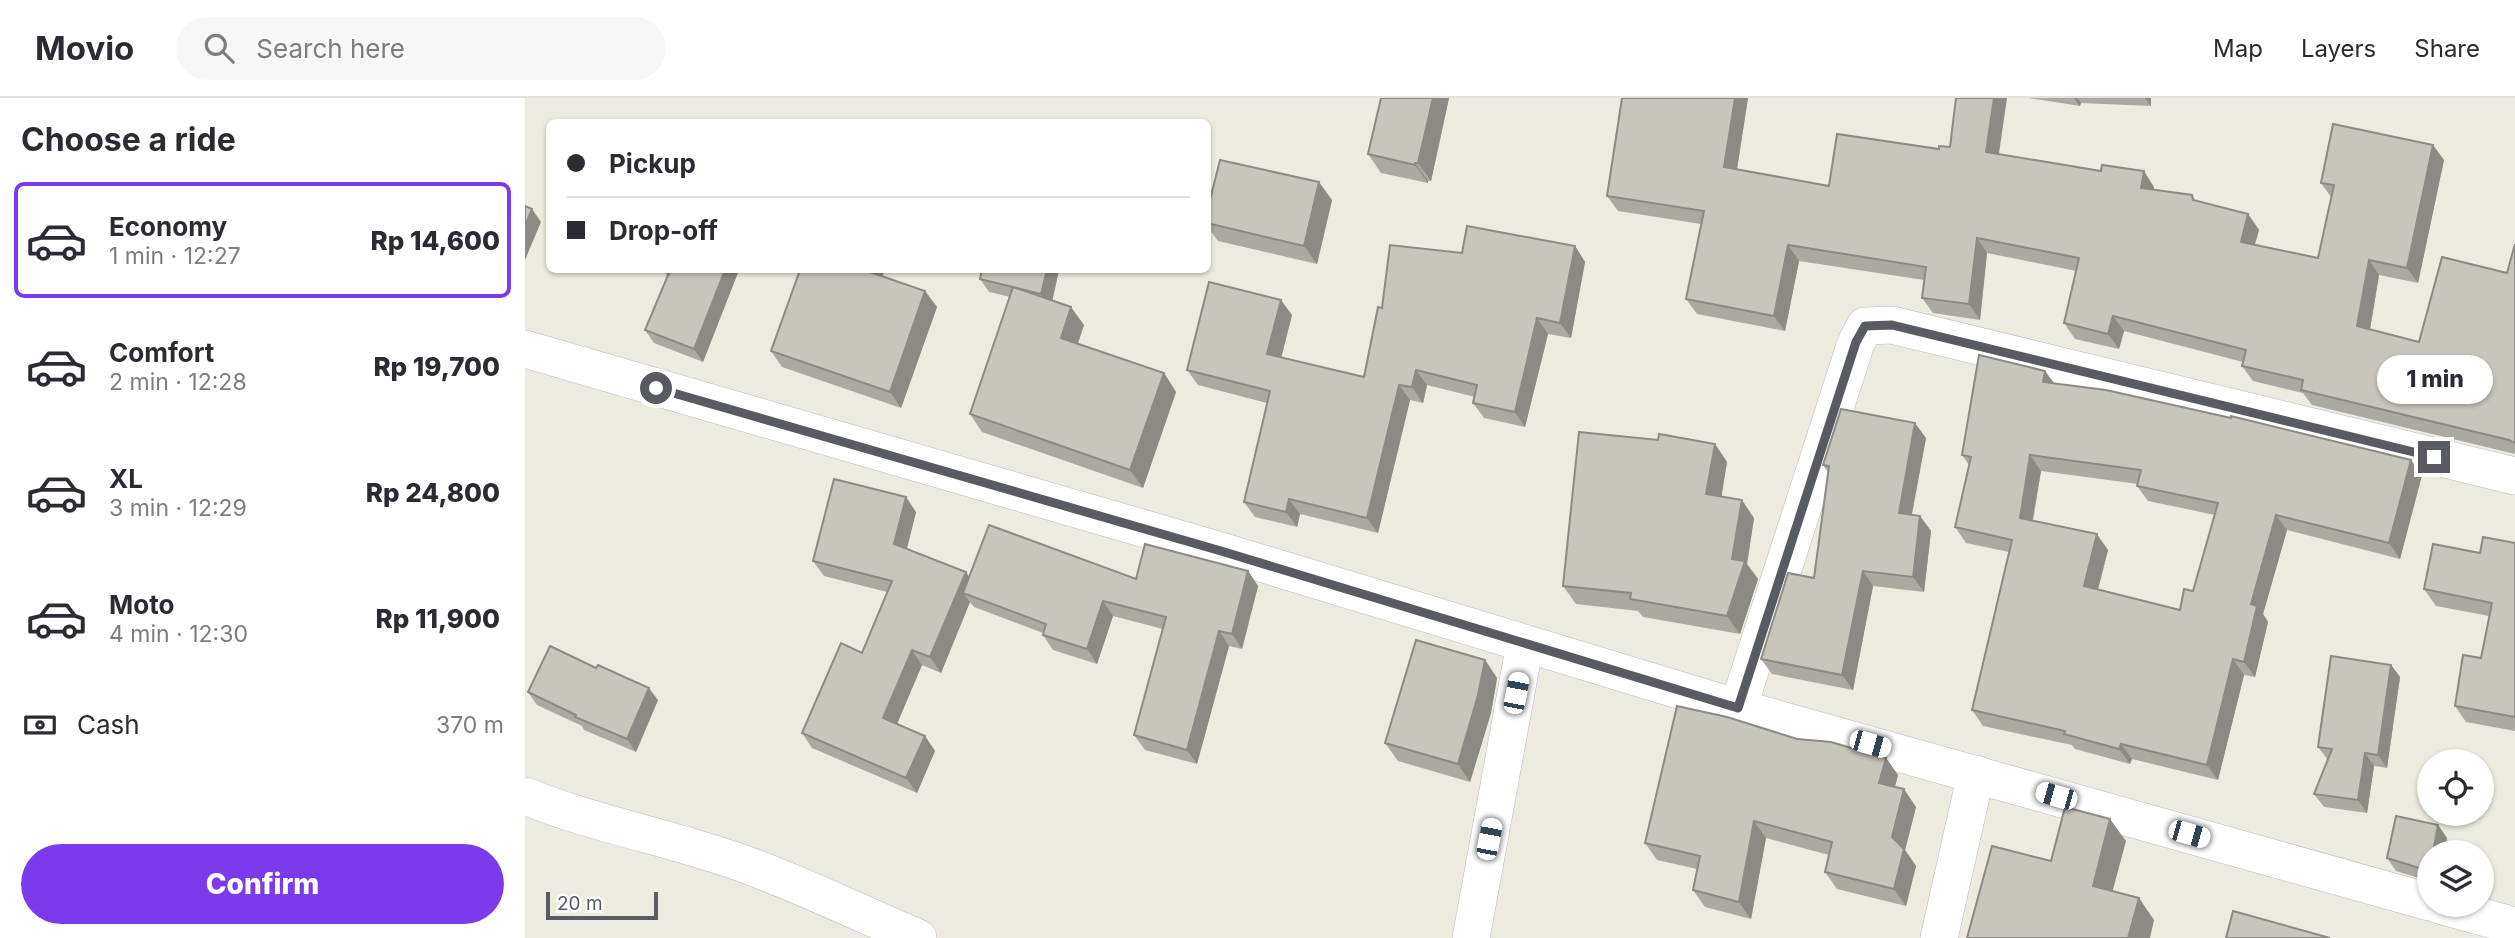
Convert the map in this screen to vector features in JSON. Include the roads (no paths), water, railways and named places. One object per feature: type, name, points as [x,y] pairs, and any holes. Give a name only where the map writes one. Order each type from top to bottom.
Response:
[{"type":"street","points":[[1738,708],[1856,342],[1865,326],[1892,325],[2515,476]]},
{"type":"street","points":[[525,349],[1221,551],[1738,708],[2417,899]]},
{"type":"street","points":[[1471,938],[1525,644]]},
{"type":"street","points":[[1938,938],[1976,774]]},
{"type":"street","points":[[525,796],[553,807],[660,836],[755,868],[918,938]]},
{"type":"street","points":[[2482,917],[2515,926]]}]
